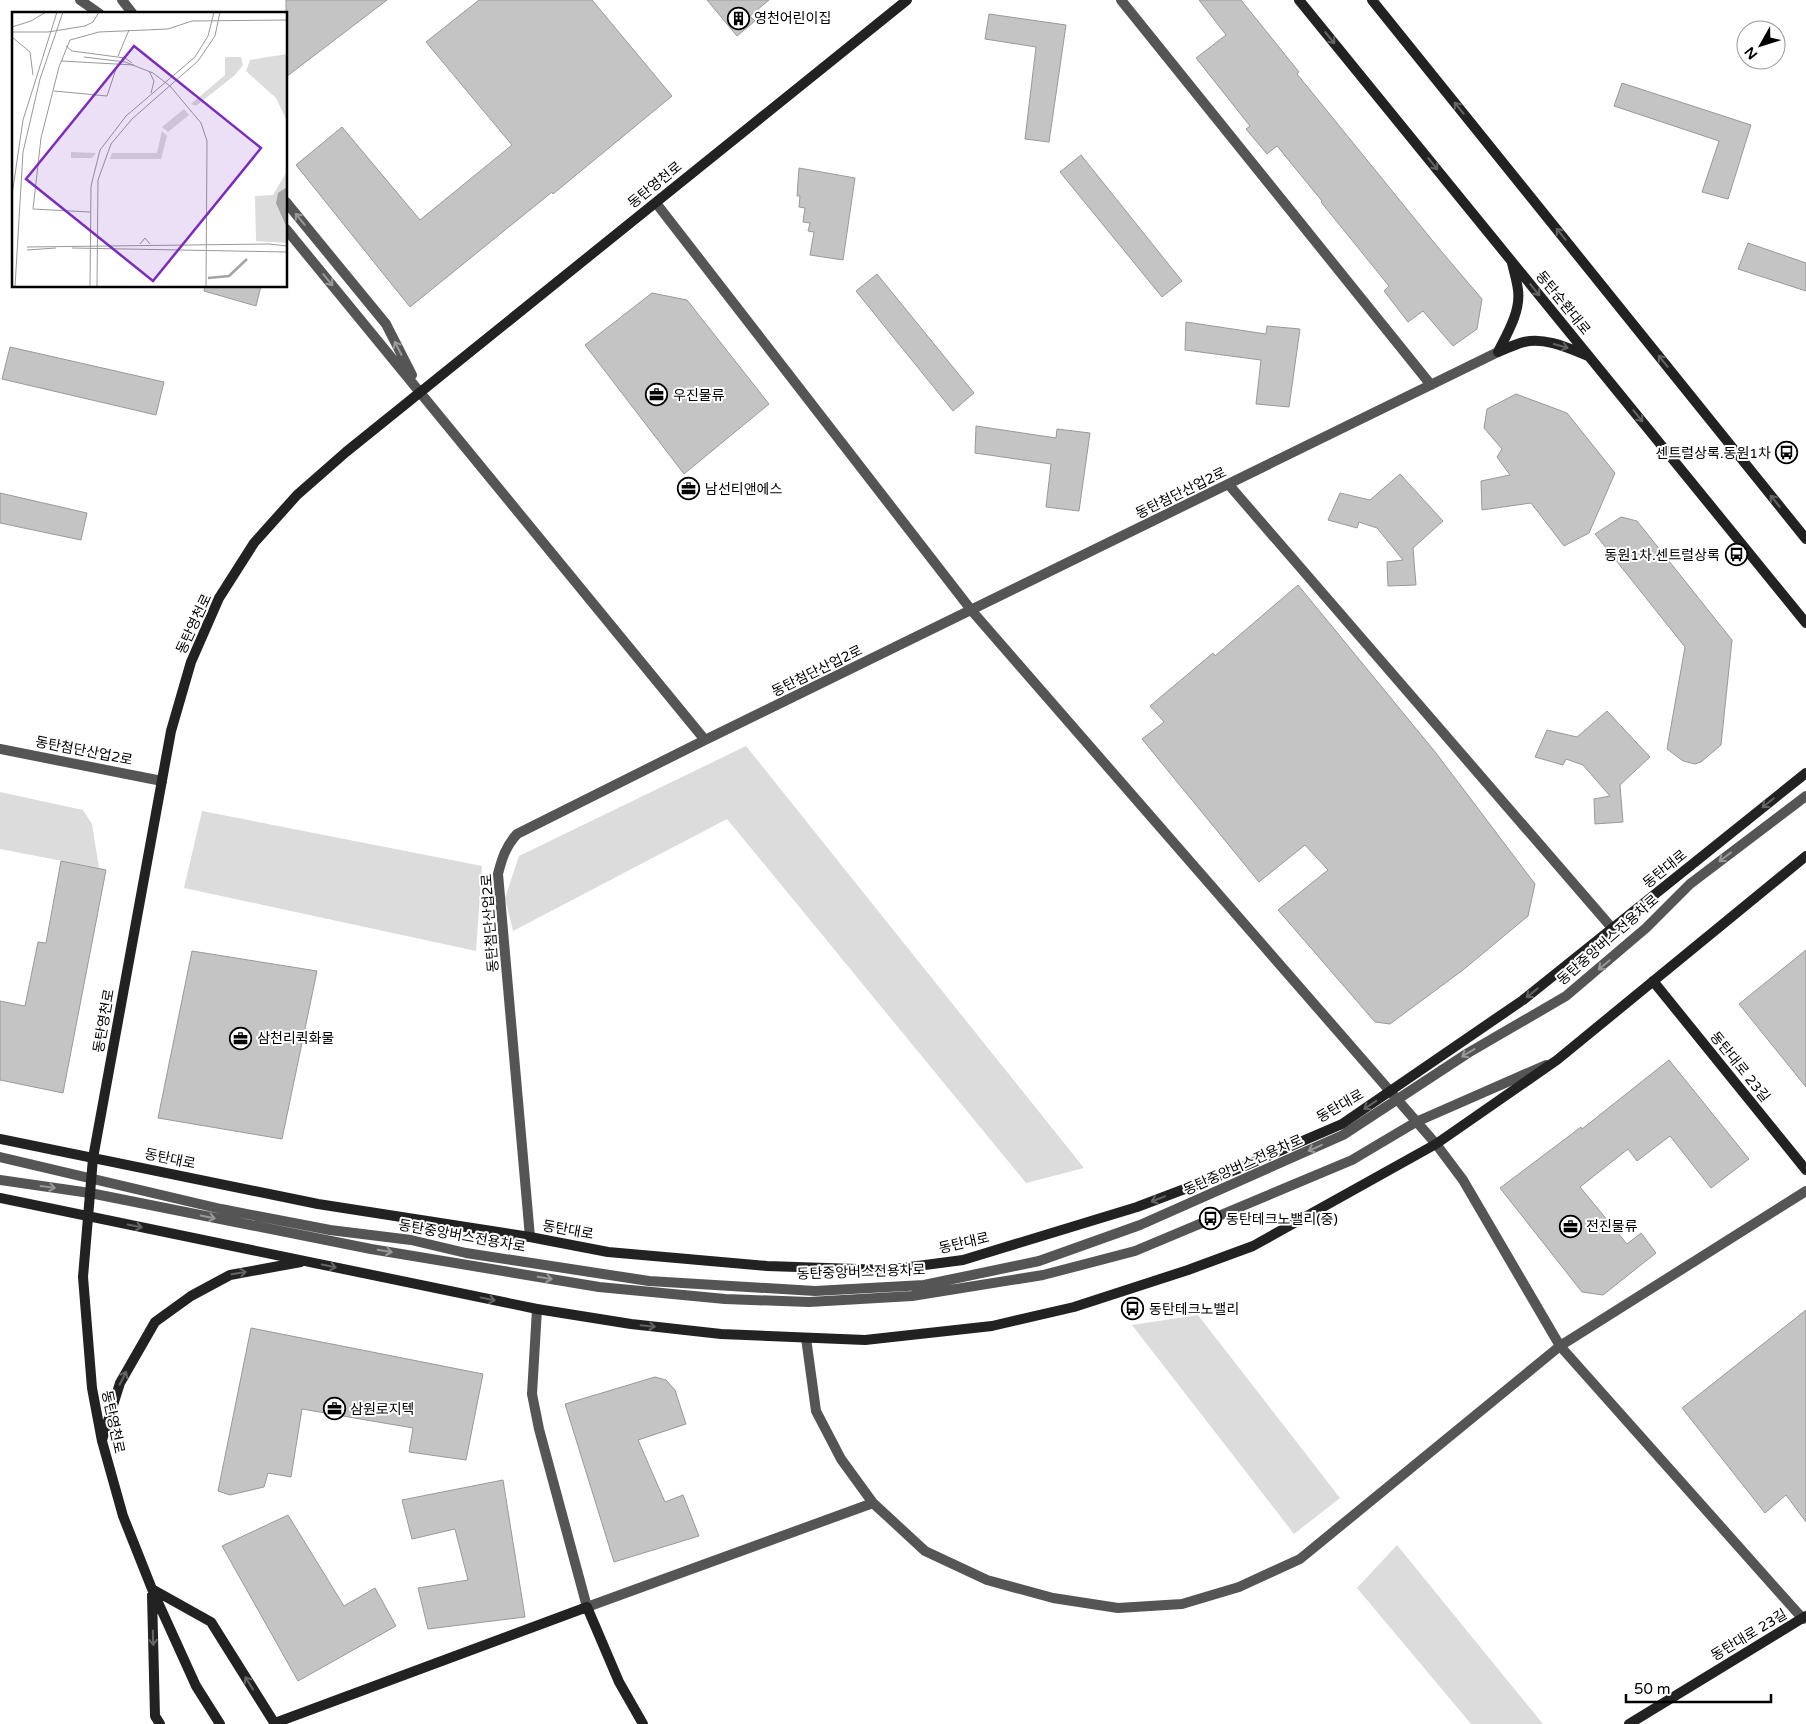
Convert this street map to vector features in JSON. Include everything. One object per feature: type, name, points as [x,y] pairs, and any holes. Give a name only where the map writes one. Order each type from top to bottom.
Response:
[{"type":"street","points":[[80,0],[97,12]]},
{"type":"street","points":[[122,0],[131,12]]},
{"type":"street","name":"동탄영천로","points":[[220,1724],[196,1686],[152,1589],[123,1516],[102,1441],[92,1388],[83,1277],[93,1158],[162,781],[172,731],[190,662],[219,598],[254,543],[297,495],[346,452],[420,392],[908,0]]},
{"type":"street","points":[[1121,0],[1431,385]]},
{"type":"street","name":"동탄순환대로","points":[[1299,0],[1806,623]]},
{"type":"street","points":[[1372,0],[1806,539]]},
{"type":"street","points":[[656,203],[972,611],[1436,1144],[1463,1180],[1560,1346],[1804,1618]]},
{"type":"street","points":[[288,204],[386,324],[420,392]]},
{"type":"street","points":[[288,231],[704,740]]},
{"type":"street","points":[[1498,352],[1515,314],[1519,291],[1511,260]]},
{"type":"street","points":[[1498,352],[1524,342],[1543,342],[1564,346],[1590,357]]},
{"type":"street","name":"동탄첨단산업2로","points":[[530,1237],[498,874],[508,845],[517,834],[704,740],[972,611],[1498,352]]},
{"type":"street","points":[[1229,485],[1612,928]]},
{"type":"street","name":"동탄첨단산업2로","points":[[0,749],[162,781]]},
{"type":"street","name":"동탄대로","points":[[0,1139],[318,1204],[530,1237],[608,1252],[767,1266],[887,1270],[963,1260],[1136,1207],[1240,1168],[1342,1124],[1523,1000],[1806,773]]},
{"type":"street","name":"동탄중앙버스전용차로","points":[[0,1157],[221,1209],[330,1230],[411,1240],[466,1253],[649,1281],[815,1290],[924,1285],[1039,1261],[1140,1225],[1343,1135],[1398,1101],[1468,1053],[1566,996],[1646,928],[1690,884],[1806,796]]},
{"type":"street","points":[[0,1198],[538,1309],[640,1325],[721,1334],[865,1340],[992,1326],[1074,1307],[1188,1270],[1253,1246],[1436,1144],[1557,1060],[1806,856]]},
{"type":"street","name":"동탄대로 23길","points":[[1653,981],[1806,1170]]},
{"type":"street","points":[[0,1180],[90,1193],[371,1249],[599,1287],[725,1299],[809,1302],[912,1296],[1043,1275],[1135,1251],[1352,1160],[1416,1122],[1557,1060]]},
{"type":"street","points":[[806,1338],[816,1412],[841,1459],[873,1503],[925,1551],[987,1580],[1053,1598],[1118,1608],[1182,1604],[1239,1587],[1300,1559],[1560,1346],[1806,1190]]},
{"type":"street","points":[[102,1441],[120,1383],[155,1322],[191,1296],[230,1275],[306,1261]]},
{"type":"street","points":[[538,1309],[532,1394],[539,1430],[587,1608],[619,1682],[643,1724]]},
{"type":"street","points":[[152,1589],[211,1622],[275,1724],[873,1503]]},
{"type":"street","points":[[152,1589],[156,1721]]},
{"type":"street","name":"동탄대로 23길","points":[[1629,1724],[1804,1618]]},
{"type":"shaded area","points":[[746,746],[1084,1168],[1026,1183],[727,819],[513,931],[505,898],[519,856]]},
{"type":"shaded area","points":[[0,792],[83,810],[92,824],[99,868],[0,849]]},
{"type":"shaded area","points":[[202,811],[482,866],[476,951],[184,888]]},
{"type":"shaded area","points":[[1198,1315],[1340,1498],[1294,1534],[1132,1325]]},
{"type":"shaded area","points":[[1397,1545],[1543,1724],[1471,1724],[1357,1588]]},
{"type":"building","points":[[286,0],[387,0],[288,75],[288,12],[286,12]]},
{"type":"building","points":[[479,0],[592,0],[672,96],[553,194],[552,192],[410,307],[296,165],[342,127],[420,220],[512,145],[426,42]]},
{"type":"building","name":"영천어린이집","points":[[707,0],[769,0],[750,16],[755,21],[737,36]]},
{"type":"building","points":[[1199,0],[1241,0],[1299,72],[1297,74],[1482,299],[1477,329],[1453,346],[1423,311],[1408,322],[1384,291],[1389,286],[1322,201],[1277,146],[1267,154],[1246,129],[1250,126],[1196,58],[1226,35]]},
{"type":"building","points":[[989,14],[1066,25],[1049,142],[1025,139],[1036,47],[985,39]]},
{"type":"building","points":[[1622,83],[1751,125],[1728,199],[1702,192],[1719,141],[1614,106]]},
{"type":"building","points":[[1081,155],[1182,281],[1162,297],[1060,172]]},
{"type":"building","points":[[799,168],[855,178],[843,260],[810,255],[814,232],[808,231],[810,223],[803,222],[805,208],[799,207],[800,196],[797,196]]},
{"type":"building","points":[[1748,243],[1806,263],[1806,291],[1738,269]]},
{"type":"building","points":[[877,274],[974,393],[953,411],[856,291]]},
{"type":"building","points":[[205,288],[260,288],[256,306],[204,291]]},
{"type":"building","points":[[652,293],[687,300],[769,404],[684,474],[585,345]]},
{"type":"building","points":[[1186,322],[1266,334],[1267,326],[1300,329],[1289,407],[1256,404],[1261,360],[1185,350]]},
{"type":"building","points":[[10,347],[164,382],[156,415],[2,379]]},
{"type":"building","points":[[1516,394],[1567,413],[1615,473],[1589,533],[1564,546],[1531,503],[1482,510],[1481,481],[1510,475],[1497,457],[1502,449],[1484,428],[1487,409]]},
{"type":"building","points":[[976,426],[1056,438],[1057,429],[1090,433],[1079,511],[1046,507],[1051,464],[975,453]]},
{"type":"building","points":[[1400,474],[1443,521],[1413,548],[1416,585],[1388,586],[1387,562],[1403,560],[1377,528],[1359,522],[1357,528],[1328,520],[1340,493],[1370,500]]},
{"type":"building","points":[[0,493],[87,513],[81,540],[0,523]]},
{"type":"building","points":[[1621,517],[1637,521],[1732,640],[1721,745],[1701,762],[1695,764],[1683,761],[1667,749],[1685,647],[1595,534]]},
{"type":"building","points":[[1298,585],[1436,753],[1535,884],[1528,916],[1463,970],[1390,1024],[1375,1022],[1278,910],[1328,870],[1305,845],[1259,882],[1142,739],[1164,722],[1150,706],[1213,653],[1215,656]]},
{"type":"building","points":[[1607,711],[1650,757],[1620,785],[1623,822],[1595,824],[1594,799],[1610,796],[1583,765],[1566,759],[1563,765],[1535,757],[1547,730],[1577,737]]},
{"type":"building","points":[[61,861],[106,870],[63,1093],[0,1080],[0,1001],[25,1006],[38,942],[46,943]]},
{"type":"building","points":[[1806,950],[1806,1087],[1739,1004]]},
{"type":"building","points":[[192,951],[317,971],[282,1139],[158,1118]]},
{"type":"building","points":[[1669,1060],[1749,1159],[1711,1188],[1670,1136],[1637,1161],[1628,1149],[1580,1187],[1627,1244],[1641,1233],[1656,1253],[1603,1295],[1582,1292],[1500,1188],[1581,1127],[1582,1129]]},
{"type":"building","points":[[1806,1310],[1806,1522],[1786,1495],[1765,1513],[1682,1408]]},
{"type":"building","points":[[251,1328],[483,1374],[466,1460],[409,1452],[413,1428],[302,1409],[291,1477],[268,1473],[264,1487],[230,1495],[218,1491]]},
{"type":"building","points":[[655,1377],[666,1380],[675,1390],[686,1424],[638,1440],[665,1502],[683,1495],[699,1536],[614,1562],[565,1404]]},
{"type":"building","points":[[503,1480],[525,1617],[428,1629],[418,1588],[468,1580],[455,1529],[412,1539],[402,1500]]},
{"type":"building","points":[[288,1515],[344,1606],[375,1588],[396,1626],[298,1681],[222,1546]]},
{"type":"place","name":"영천어린이집","points":[[738,18]]},
{"type":"place","name":"우진물류","points":[[657,395]]},
{"type":"place","name":"센트럴상록.동원1차","points":[[1787,453]]},
{"type":"place","name":"남선티앤에스","points":[[689,489]]},
{"type":"place","name":"동원1차.센트럴상록","points":[[1736,555]]},
{"type":"place","name":"삼천리퀵화물","points":[[241,1038]]},
{"type":"place","name":"동탄테크노밸리(중)","points":[[1210,1219]]},
{"type":"place","name":"전진물류","points":[[1570,1226]]},
{"type":"place","name":"동탄테크노밸리","points":[[1133,1309]]},
{"type":"place","name":"삼원로지텍","points":[[334,1409]]}]
